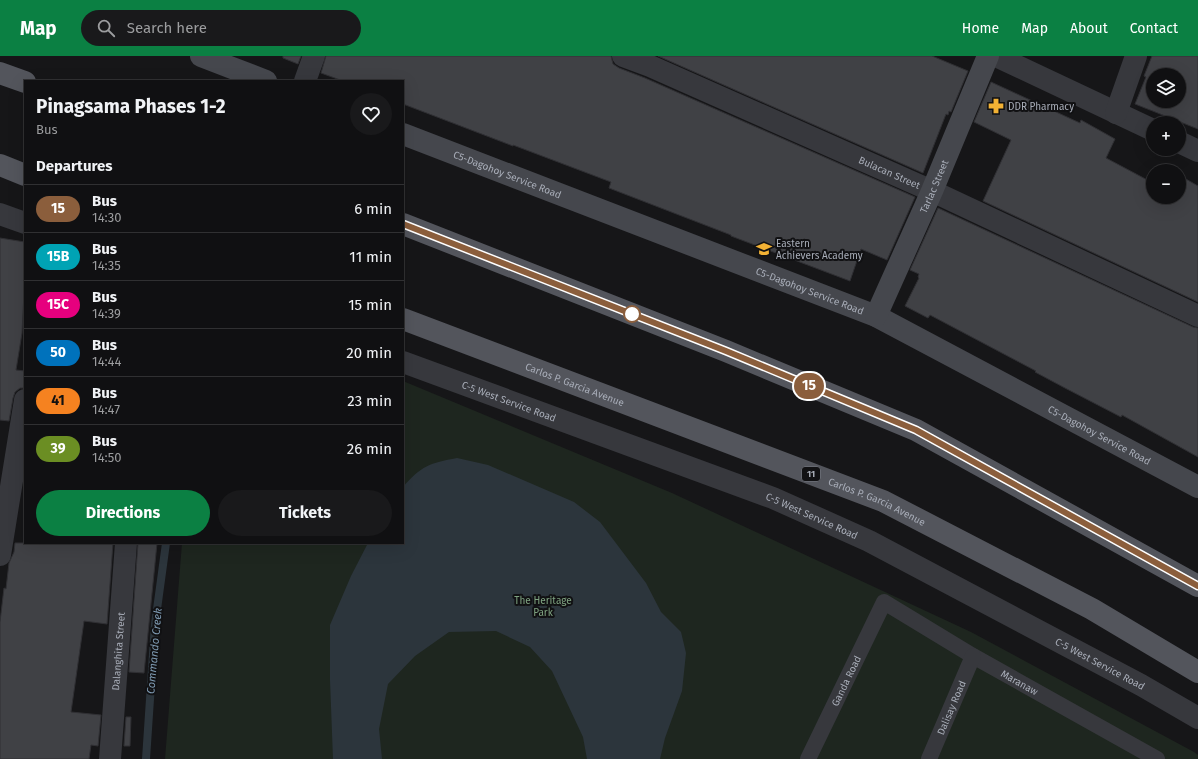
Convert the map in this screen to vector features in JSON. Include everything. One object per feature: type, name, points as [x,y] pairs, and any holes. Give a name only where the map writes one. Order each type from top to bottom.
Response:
[{"type":"main road","points":[[201,56],[263,80]]},
{"type":"main road","name":"Tarlac Street","points":[[876,316],[932,191],[988,56]]},
{"type":"main road","points":[[0,73],[24,82]]},
{"type":"main road","name":"C5-Dagohoy Service Road","points":[[404,134],[876,316],[1198,487]]},
{"type":"main road","points":[[0,165],[24,175]]},
{"type":"main road","points":[[404,224],[726,351],[916,430],[1198,586]]},
{"type":"main road","name":"Carlos P. Garcia Avenue","points":[[404,319],[883,501],[1092,610],[1198,672]]},
{"type":"street","points":[[305,80],[314,56]]},
{"type":"street","name":"Bulacan Street","points":[[623,56],[650,66],[932,191],[1198,316]]},
{"type":"street","points":[[996,56],[1146,127]]},
{"type":"street","points":[[1116,113],[1136,56]]},
{"type":"street","points":[[1186,145],[1198,151]]},
{"type":"street","points":[[0,214],[24,223]]},
{"type":"street","name":"C-5 West Service Road","points":[[404,362],[780,501],[869,541],[1141,685],[1198,718]]},
{"type":"street","points":[[0,555],[24,406]]},
{"type":"street","name":"Dalanghita Street","points":[[110,759],[126,544]]},
{"type":"lane","name":"Maranaw","points":[[884,602],[973,656],[1157,759]]},
{"type":"lane","name":"Ganda Road","points":[[808,759],[884,602]]},
{"type":"lane","name":"Dalisay Road","points":[[929,759],[973,656]]},
{"type":"green space","name":"The Heritage Park","points":[[404,381],[672,493],[971,632],[1198,755],[1198,759],[165,759],[182,544],[404,544]]},
{"type":"shaded area","points":[[457,458],[488,465],[574,502],[600,522],[646,583],[661,612],[681,632],[686,653],[682,691],[665,738],[660,759],[587,759],[583,737],[552,671],[530,647],[496,631],[449,632],[415,656],[388,684],[379,729],[382,759],[333,759],[330,680],[330,625],[351,576],[367,544],[404,544],[404,486],[415,474],[427,466]]},
{"type":"building","points":[[283,56],[301,56],[298,64],[283,58]]},
{"type":"building","points":[[326,56],[611,56],[613,64],[619,68],[645,78],[915,197],[887,260],[861,249],[850,281],[609,188],[611,182],[404,104],[404,80],[340,80],[321,73]]},
{"type":"building","points":[[658,56],[932,56],[968,71],[951,112],[949,111],[948,115],[946,114],[923,173]]},
{"type":"building","points":[[1152,56],[1198,56],[1198,129],[1186,124],[1186,116],[1165,116],[1135,104],[1146,77],[1146,108],[1186,108],[1186,68],[1147,68]]},
{"type":"building","points":[[991,82],[1080,123],[1081,120],[1115,139],[1106,158],[1146,179],[1146,204],[1186,204],[1186,179],[1198,186],[1198,302],[983,201],[1011,140],[974,122]]},
{"type":"building","points":[[938,208],[1198,328],[1198,457],[1122,415],[1121,417],[1065,388],[930,315],[928,318],[905,306],[919,278],[919,274],[910,270]]},
{"type":"building","points":[[0,238],[24,242],[22,333],[16,370],[24,371],[24,388],[20,388],[15,392],[9,421],[0,420]]},
{"type":"building","points":[[15,543],[113,544],[107,624],[84,621],[71,712],[101,715],[98,746],[91,745],[89,759],[0,759],[0,622],[9,563],[14,552]]},
{"type":"building","points":[[138,544],[157,544],[144,673],[129,672]]},
{"type":"building","points":[[126,717],[131,717],[130,746],[124,746]]},
{"type":"waterway","name":"Commando Creek","points":[[146,759],[155,624],[166,544]]},
{"type":"bus line","name":"15","points":[[404,224],[726,351],[916,430],[1198,586]]},
{"type":"place","name":"DDR Pharmacy","points":[[996,106]]},
{"type":"place","name":"Eastern Achievers Academy","points":[[764,249]]}]
